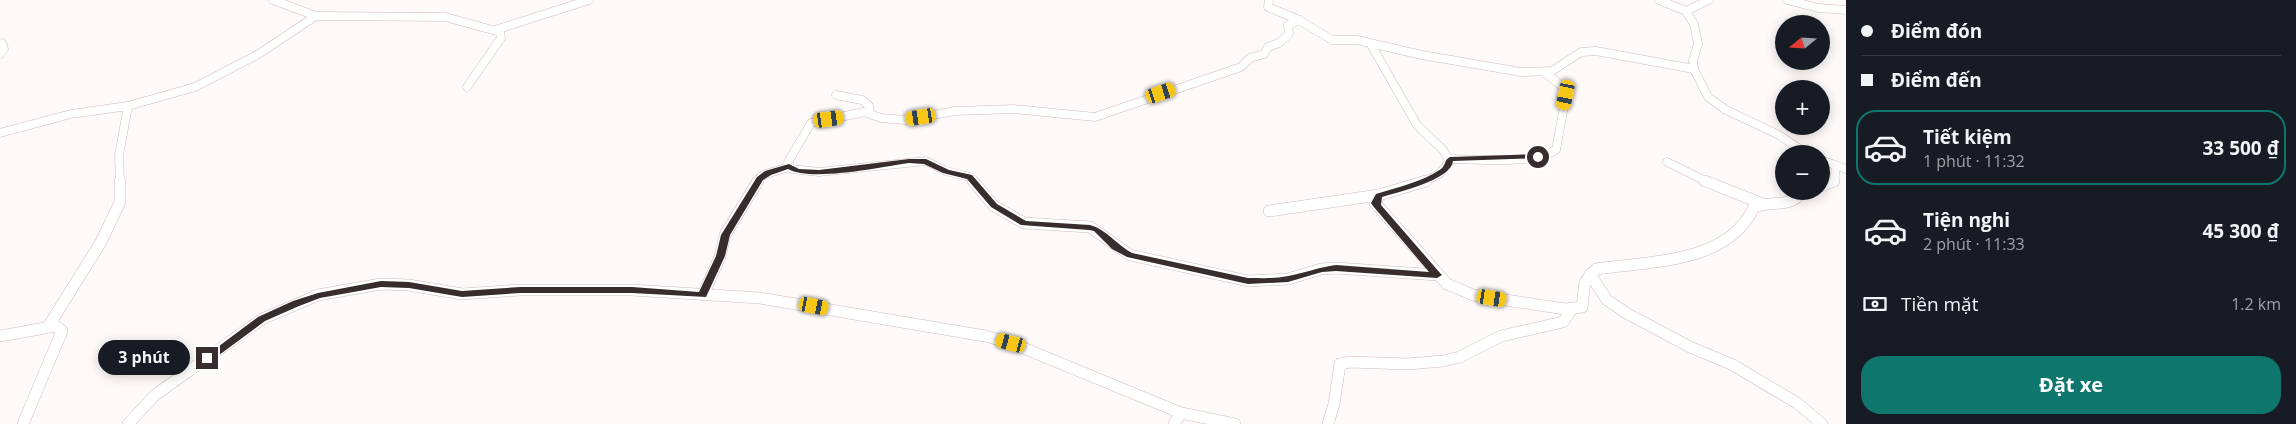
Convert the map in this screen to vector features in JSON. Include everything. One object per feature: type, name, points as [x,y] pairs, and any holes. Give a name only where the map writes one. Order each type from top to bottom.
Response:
[{"type":"street","points":[[271,0],[316,16],[370,18],[445,17],[500,32],[501,38],[467,86]]},
{"type":"street","points":[[495,30],[589,0]]},
{"type":"street","points":[[1269,0],[1268,7],[1299,20],[1332,40],[1357,40],[1422,55],[1510,71],[1544,72],[1556,69],[1568,59],[1588,51],[1606,52],[1694,69]]},
{"type":"street","points":[[1659,0],[1686,11],[1694,24],[1698,41],[1693,60],[1694,69],[1703,91],[1714,103],[1768,128],[1794,145]]},
{"type":"street","points":[[1686,11],[1709,0]]},
{"type":"street","points":[[1788,0],[1818,8],[1846,10]]},
{"type":"street","points":[[0,133],[71,114],[128,106],[199,85],[257,55],[316,16]]},
{"type":"street","points":[[789,166],[788,162],[811,122],[867,113],[881,118],[906,120],[955,112],[1014,109],[1094,117],[1241,67],[1250,58],[1264,54],[1268,47],[1279,43],[1289,34],[1288,25],[1299,20]]},
{"type":"street","points":[[0,54],[4,49],[2,43]]},
{"type":"street","points":[[1370,43],[1416,125],[1450,159],[1527,158],[1553,154],[1556,150],[1566,95],[1563,87],[1544,72]]},
{"type":"street","points":[[836,95],[862,100],[869,106],[867,113]]},
{"type":"street","points":[[48,327],[101,242],[120,202],[119,155],[128,106]]},
{"type":"street","points":[[1269,211],[1379,196],[1423,181],[1445,170],[1449,165],[1450,159]]},
{"type":"street","points":[[789,166],[797,171],[819,172],[909,161],[926,161],[946,171],[970,177],[994,206],[1024,223],[1090,227],[1097,230],[1115,247],[1130,255],[1248,281],[1288,279],[1336,268],[1437,275]]},
{"type":"street","points":[[1667,162],[1684,172],[1763,204]]},
{"type":"street","points":[[702,295],[720,256],[725,235],[760,178],[768,173],[789,166]]},
{"type":"street","points":[[1830,183],[1834,182],[1841,168]]},
{"type":"street","points":[[1379,196],[1375,203],[1377,206],[1446,284],[1473,295],[1572,309],[1582,307],[1582,285],[1596,269],[1684,257],[1703,251],[1745,226],[1754,207],[1763,204],[1791,203],[1797,200]]},
{"type":"street","points":[[1590,274],[1605,298],[1622,310],[1670,337],[1741,370],[1807,410],[1816,416],[1822,424]]},
{"type":"street","points":[[128,424],[155,395],[262,319],[318,296],[393,283],[462,294],[520,290],[632,290],[760,298],[985,336],[1019,345],[1178,419],[1235,424]]},
{"type":"street","points":[[1328,424],[1334,404],[1340,364],[1350,362],[1407,364],[1454,359],[1502,336],[1563,322],[1572,309]]},
{"type":"street","points":[[0,336],[56,326],[61,328],[63,335],[23,424]]},
{"type":"route","points":[[207,358],[262,319],[296,303],[318,296],[381,284],[409,285],[449,294],[520,290],[632,290],[702,295],[720,256],[725,235],[760,178],[763,175],[789,166],[797,171],[819,172],[909,161],[926,161],[946,171],[970,177],[994,206],[1024,223],[1031,225],[1090,227],[1108,238],[1115,247],[1130,255],[1248,281],[1265,281],[1288,279],[1336,268],[1437,275],[1377,206],[1375,203],[1376,199],[1379,196],[1423,181],[1445,170],[1449,165],[1450,159],[1538,157]]}]
